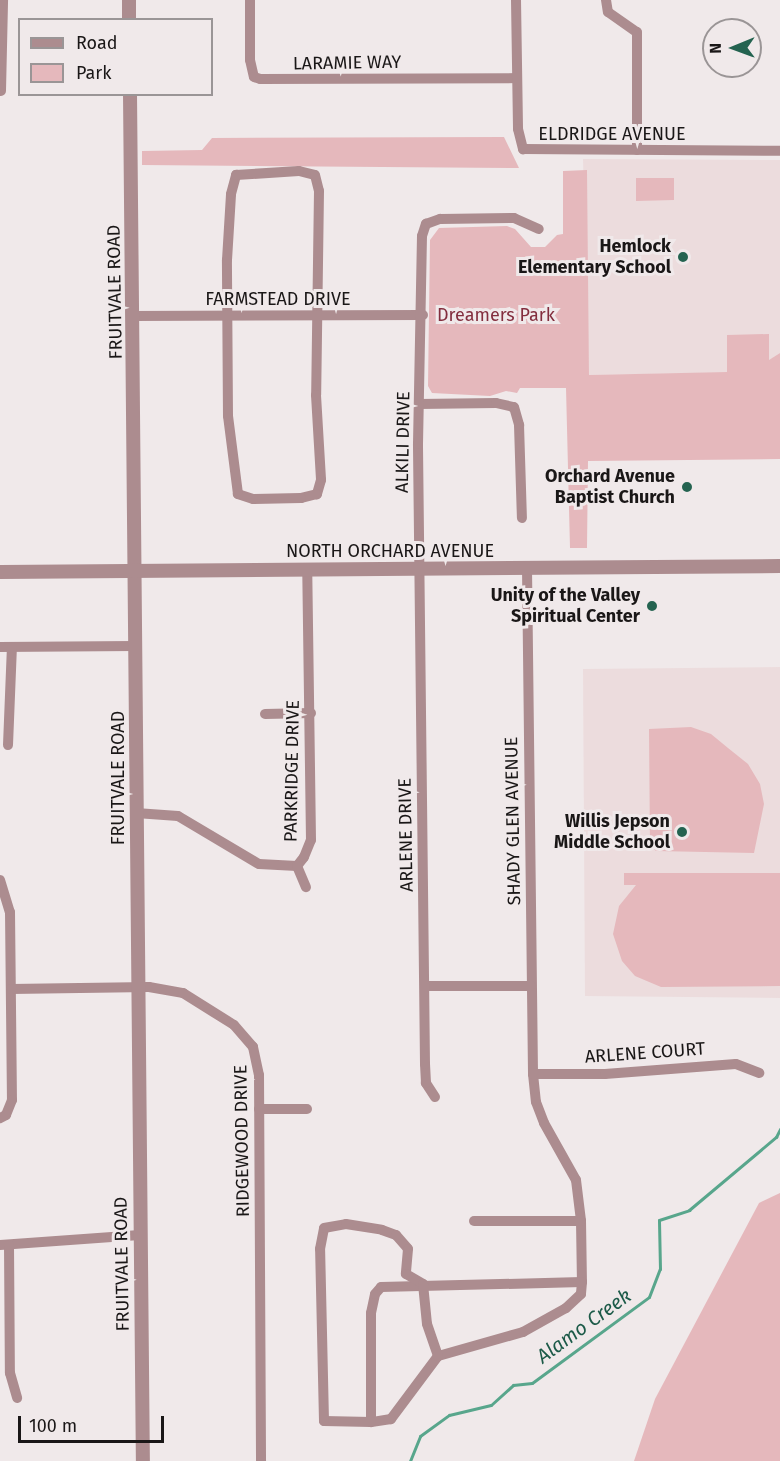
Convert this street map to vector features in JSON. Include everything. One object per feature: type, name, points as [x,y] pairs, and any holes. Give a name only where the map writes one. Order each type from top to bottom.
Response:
[{"type":"street","points":[[1,91],[3,0]]},
{"type":"street","points":[[129,0],[129,18]]},
{"type":"street","name":"LARAMIE WAY","points":[[250,0],[250,60],[254,77],[260,79],[518,78]]},
{"type":"street","name":"ELDRIDGE AVENUE","points":[[516,0],[518,129],[523,149],[780,151]]},
{"type":"street","points":[[606,0],[608,12],[637,32],[637,150]]},
{"type":"street","name":"FRUITVALE ROAD","points":[[130,96],[142,1461]]},
{"type":"street","points":[[299,171],[315,175],[319,191],[316,315],[321,480],[317,494],[292,498],[253,499],[238,494],[228,416],[228,316],[227,260],[236,175],[299,171]]},
{"type":"street","name":"ALKILI DRIVE","points":[[420,569],[419,404],[423,315],[422,236],[426,224],[440,219],[514,218],[539,229]]},
{"type":"street","name":"FARMSTEAD DRIVE","points":[[133,316],[423,315]]},
{"type":"street","points":[[419,404],[496,403],[514,407],[519,425],[522,518]]},
{"type":"street","name":"NORTH ORCHARD AVENUE","points":[[0,572],[780,566]]},
{"type":"street","name":"SHADY GLEN AVENUE","points":[[527,568],[532,1074],[536,1102],[544,1123],[576,1180],[581,1221],[582,1282]]},
{"type":"street","name":"ARLENE DRIVE","points":[[420,569],[426,1083],[435,1097]]},
{"type":"street","name":"PARKRIDGE DRIVE","points":[[136,813],[178,816],[259,864],[297,866],[311,840],[307,570]]},
{"type":"street","points":[[0,647],[135,646]]},
{"type":"street","points":[[8,746],[12,647]]},
{"type":"street","points":[[265,714],[310,713]]},
{"type":"street","points":[[297,866],[306,887]]},
{"type":"street","points":[[0,880],[10,903],[12,1100],[6,1115],[0,1118]]},
{"type":"street","points":[[425,986],[531,986]]},
{"type":"street","name":"RIDGEWOOD DRIVE","points":[[11,989],[137,988],[183,993],[245,1035],[258,1059],[261,1461]]},
{"type":"street","name":"ARLENE COURT","points":[[532,1074],[605,1074],[736,1064],[759,1073]]},
{"type":"street","points":[[260,1109],[307,1109]]},
{"type":"street","points":[[474,1221],[581,1221]]},
{"type":"street","points":[[371,1422],[375,1294],[381,1287],[423,1284],[582,1282],[580,1294],[566,1308],[523,1332],[438,1356],[391,1419],[371,1422],[324,1421],[320,1249],[324,1228],[346,1224],[396,1235],[408,1249],[406,1274],[423,1284]]},
{"type":"street","points":[[17,1398],[10,1372],[5,1245],[140,1235]]},
{"type":"street","points":[[423,1284],[427,1324],[438,1356]]},
{"type":"shaded area","name":"Hemlock Elementary School","points":[[583,159],[780,160],[780,353],[752,372],[589,375]]},
{"type":"shaded area","name":"Willis Jepson Middle School","points":[[780,667],[780,998],[585,996],[583,669]]},
{"type":"green space","points":[[504,137],[519,168],[142,165],[142,151],[202,150],[212,138]]},
{"type":"green space","name":"Dreamers Park","points":[[587,170],[589,375],[727,372],[727,335],[769,334],[769,360],[780,353],[780,459],[588,461],[587,548],[570,548],[566,388],[520,388],[517,393],[506,391],[490,396],[432,393],[428,386],[430,240],[439,228],[507,226],[515,229],[531,247],[545,247],[557,235],[563,234],[563,171]]},
{"type":"green space","points":[[636,178],[674,178],[674,200],[636,201]]},
{"type":"green space","points":[[691,727],[711,734],[748,764],[760,784],[764,804],[754,853],[656,851],[650,845],[649,729]]},
{"type":"green space","points":[[624,873],[780,873],[780,986],[661,987],[635,976],[622,961],[613,934],[619,906],[636,885],[624,885]]},
{"type":"green space","points":[[780,1193],[780,1461],[634,1461],[655,1399],[759,1203]]},
{"type":"waterway","name":"Alamo Creek","points":[[410,1461],[420,1436],[449,1415],[491,1405],[513,1385],[532,1383],[649,1297],[660,1269],[659,1220],[689,1210],[776,1137],[780,1129]]},
{"type":"place","name":"Hemlock Elementary School","points":[[683,257]]},
{"type":"place","name":"Orchard Avenue Baptist Church","points":[[687,487]]},
{"type":"place","name":"Unity of the Valley Spiritual Center","points":[[652,606]]},
{"type":"place","name":"Willis Jepson Middle School","points":[[682,832]]}]
